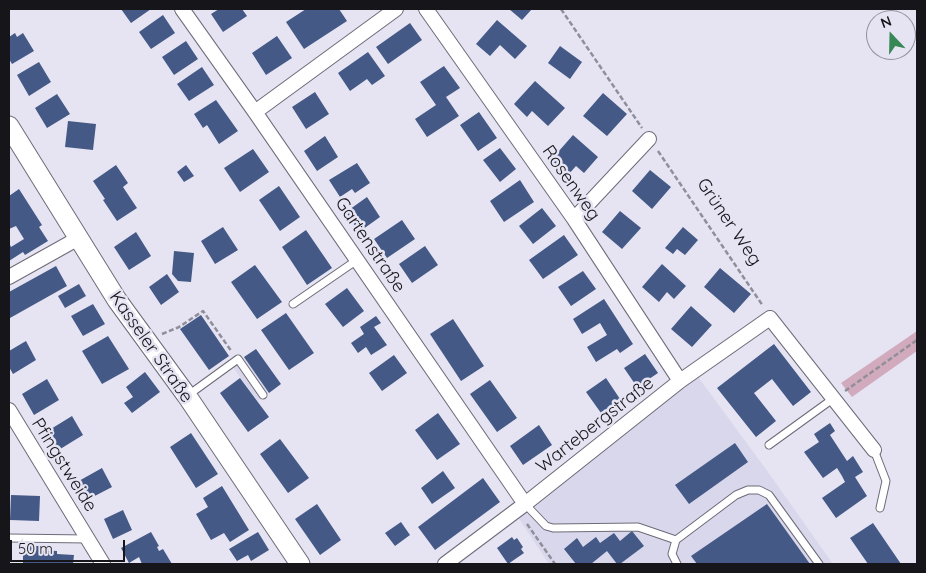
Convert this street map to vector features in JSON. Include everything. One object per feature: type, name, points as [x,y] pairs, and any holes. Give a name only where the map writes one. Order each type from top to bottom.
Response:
[{"type":"main road","name":"Kasseler Straße","points":[[9,126],[77,239],[117,300],[187,396],[300,564]]},
{"type":"street","name":"Gartenstraße","points":[[182,9],[357,260],[521,507]]},
{"type":"street","points":[[255,112],[396,9]]},
{"type":"street","name":"Rosenweg","points":[[426,9],[574,219],[680,382]]},
{"type":"street","points":[[574,219],[649,139]]},
{"type":"street","points":[[9,278],[77,239]]},
{"type":"street","points":[[770,318],[874,450]]},
{"type":"street","name":"Wartebergstraße","points":[[445,564],[680,382],[770,318]]},
{"type":"street","name":"Pfingstweide","points":[[9,410],[103,564]]},
{"type":"lane","points":[[294,304],[357,260]]},
{"type":"lane","points":[[187,396],[238,359],[263,395]]},
{"type":"lane","points":[[768,445],[834,398]]},
{"type":"lane","points":[[874,450],[886,481],[880,508]]},
{"type":"lane","points":[[677,564],[672,554],[676,540],[736,496],[748,490],[759,490],[769,495],[819,564]]},
{"type":"lane","points":[[521,507],[546,526],[553,528],[638,527],[676,540]]},
{"type":"lane","points":[[9,538],[88,539]]},
{"type":"path","name":"Grüner Weg","points":[[561,9],[770,318]]},
{"type":"path","points":[[148,342],[156,336],[179,327],[203,311],[238,359]]},
{"type":"path","points":[[834,398],[917,340]]},
{"type":"path","points":[[521,507],[555,564]]},
{"type":"shaded area","points":[[917,331],[917,351],[852,397],[841,383]]},
{"type":"shaded area","points":[[244,357],[269,393],[258,401],[232,366]]},
{"type":"shaded area","points":[[690,366],[833,564],[549,564],[510,505]]},
{"type":"building","points":[[121,9],[151,9],[131,23]]},
{"type":"building","points":[[219,9],[242,9],[247,16],[223,32],[211,14]]},
{"type":"building","points":[[306,9],[339,9],[347,21],[304,49],[286,22]]},
{"type":"building","points":[[509,9],[532,9],[522,20]]},
{"type":"building","points":[[163,15],[175,33],[151,49],[139,32]]},
{"type":"building","points":[[497,20],[527,46],[515,59],[500,45],[490,56],[476,44]]},
{"type":"building","points":[[410,23],[422,40],[388,64],[376,47]]},
{"type":"building","points":[[15,33],[17,37],[23,33],[34,51],[12,64],[9,59],[9,37]]},
{"type":"building","points":[[277,36],[292,58],[266,75],[252,53]]},
{"type":"building","points":[[186,41],[198,59],[174,75],[162,57]]},
{"type":"building","points":[[560,46],[582,62],[570,79],[548,63]]},
{"type":"building","points":[[368,52],[385,76],[372,85],[367,79],[350,91],[338,73]]},
{"type":"building","points":[[39,62],[51,82],[29,96],[17,75]]},
{"type":"building","points":[[444,66],[460,88],[446,97],[459,116],[427,137],[415,119],[436,105],[420,82]]},
{"type":"building","points":[[202,67],[214,85],[189,101],[177,84]]},
{"type":"building","points":[[535,81],[565,108],[548,126],[532,111],[527,117],[514,104]]},
{"type":"building","points":[[315,92],[329,114],[306,129],[292,107]]},
{"type":"building","points":[[603,93],[627,114],[607,136],[583,116]]},
{"type":"building","points":[[57,94],[70,114],[47,128],[35,108]]},
{"type":"building","points":[[216,100],[238,131],[219,144],[207,125],[203,128],[194,114]]},
{"type":"building","points":[[479,112],[497,138],[478,151],[460,125]]},
{"type":"building","points":[[68,121],[96,124],[93,150],[65,147]]},
{"type":"building","points":[[573,135],[598,157],[584,173],[576,166],[568,175],[551,160]]},
{"type":"building","points":[[325,136],[338,157],[317,171],[304,151]]},
{"type":"building","points":[[500,148],[516,169],[500,182],[483,160]]},
{"type":"building","points":[[253,149],[269,172],[240,192],[224,168]]},
{"type":"building","points":[[357,163],[370,183],[355,193],[352,189],[340,197],[329,180]]},
{"type":"building","points":[[116,165],[128,183],[123,187],[137,208],[117,221],[93,181]]},
{"type":"building","points":[[186,165],[194,176],[184,182],[177,172]]},
{"type":"building","points":[[650,170],[671,187],[652,209],[632,191]]},
{"type":"building","points":[[520,180],[534,202],[504,222],[490,201]]},
{"type":"building","points":[[279,186],[300,217],[280,231],[259,200]]},
{"type":"building","points":[[19,189],[42,225],[39,227],[48,241],[25,255],[23,252],[9,261],[9,243],[11,247],[24,239],[16,226],[9,229],[9,196]]},
{"type":"building","points":[[367,197],[380,217],[359,232],[346,212]]},
{"type":"building","points":[[542,208],[556,226],[533,244],[519,226]]},
{"type":"building","points":[[620,211],[641,228],[622,249],[602,232]]},
{"type":"building","points":[[402,220],[415,239],[387,258],[374,239]]},
{"type":"building","points":[[223,227],[238,250],[215,264],[201,241]]},
{"type":"building","points":[[683,227],[698,240],[685,255],[677,249],[673,254],[665,248]]},
{"type":"building","points":[[306,230],[332,268],[307,285],[282,247]]},
{"type":"building","points":[[136,232],[151,256],[129,270],[114,247]]},
{"type":"building","points":[[564,235],[578,255],[543,279],[529,260]]},
{"type":"building","points":[[425,246],[438,265],[412,283],[399,264]]},
{"type":"building","points":[[174,251],[194,253],[191,282],[178,281],[172,274]]},
{"type":"building","points":[[662,264],[686,286],[674,299],[667,292],[659,302],[642,287]]},
{"type":"building","points":[[255,265],[282,302],[257,319],[231,282]]},
{"type":"building","points":[[56,266],[67,286],[10,318],[9,292]]},
{"type":"building","points":[[720,268],[751,294],[734,313],[704,287]]},
{"type":"building","points":[[583,271],[596,289],[571,306],[558,287]]},
{"type":"building","points":[[167,274],[179,292],[161,305],[149,287]]},
{"type":"building","points":[[79,284],[86,296],[65,308],[58,296]]},
{"type":"building","points":[[347,288],[364,311],[343,327],[325,304]]},
{"type":"building","points":[[604,299],[633,344],[620,353],[617,349],[596,362],[587,347],[607,335],[600,323],[582,334],[573,319]]},
{"type":"building","points":[[93,304],[105,324],[83,336],[71,316]]},
{"type":"building","points":[[691,306],[712,325],[692,347],[671,329]]},
{"type":"building","points":[[286,313],[314,353],[289,370],[261,330]]},
{"type":"building","points":[[201,315],[229,356],[209,370],[180,329]]},
{"type":"building","points":[[376,316],[381,323],[374,327],[387,345],[371,355],[366,347],[358,353],[351,343],[364,334],[360,327]]},
{"type":"building","points":[[453,319],[484,366],[461,381],[430,334]]},
{"type":"building","points":[[108,336],[129,369],[102,384],[82,351]]},
{"type":"building","points":[[26,341],[36,360],[13,374],[9,367],[9,351]]},
{"type":"building","points":[[774,344],[811,392],[793,406],[772,379],[754,393],[776,421],[756,437],[717,388]]},
{"type":"building","points":[[256,349],[281,384],[269,393],[244,357]]},
{"type":"building","points":[[645,354],[658,373],[637,387],[624,368]]},
{"type":"building","points":[[394,355],[407,373],[382,391],[369,373]]},
{"type":"building","points":[[145,372],[160,392],[132,413],[124,403],[133,397],[126,387]]},
{"type":"building","points":[[240,378],[269,417],[248,432],[220,393]]},
{"type":"building","points":[[606,378],[620,399],[601,413],[586,392]]},
{"type":"building","points":[[47,379],[59,400],[34,415],[22,394]]},
{"type":"building","points":[[490,380],[517,418],[497,432],[470,394]]},
{"type":"building","points":[[438,413],[460,444],[437,460],[415,430]]},
{"type":"building","points":[[72,416],[83,435],[57,451],[46,432]]},
{"type":"building","points":[[830,423],[835,431],[830,435],[847,461],[853,456],[863,472],[855,477],[867,496],[836,518],[822,498],[845,482],[837,468],[823,478],[804,452],[819,442],[814,434]]},
{"type":"building","points":[[539,425],[552,445],[523,465],[510,446]]},
{"type":"building","points":[[191,433],[218,474],[196,488],[170,447]]},
{"type":"building","points":[[280,439],[309,478],[288,493],[260,454]]},
{"type":"building","points":[[735,443],[748,462],[689,504],[675,485]]},
{"type":"building","points":[[102,468],[112,487],[87,500],[77,482]]},
{"type":"building","points":[[443,471],[455,488],[432,504],[421,488]]},
{"type":"building","points":[[483,478],[500,502],[435,550],[418,527]]},
{"type":"building","points":[[222,486],[249,530],[230,542],[224,533],[211,540],[196,514],[208,507],[203,498]]},
{"type":"building","points":[[11,495],[40,496],[39,521],[10,520]]},
{"type":"building","points":[[317,504],[341,540],[320,555],[295,519]]},
{"type":"building","points":[[767,504],[810,564],[697,564],[691,556]]},
{"type":"building","points":[[123,510],[132,530],[113,539],[104,519]]},
{"type":"building","points":[[401,522],[410,535],[395,546],[385,533]]},
{"type":"building","points":[[873,523],[901,564],[868,564],[850,538]]},
{"type":"building","points":[[632,531],[644,546],[620,564],[617,564],[607,551],[591,564],[576,564],[564,549],[577,538],[583,547],[596,537],[600,543],[614,533],[620,541]]},
{"type":"building","points":[[151,532],[159,546],[157,547],[159,551],[163,549],[172,564],[142,564],[139,557],[129,563],[121,548]]},
{"type":"building","points":[[258,532],[269,550],[251,561],[248,555],[237,561],[229,549]]},
{"type":"building","points":[[512,537],[514,540],[517,538],[523,547],[521,549],[524,553],[508,564],[497,548]]},
{"type":"building","points":[[23,546],[40,546],[40,550],[74,555],[73,564],[23,564]]}]
